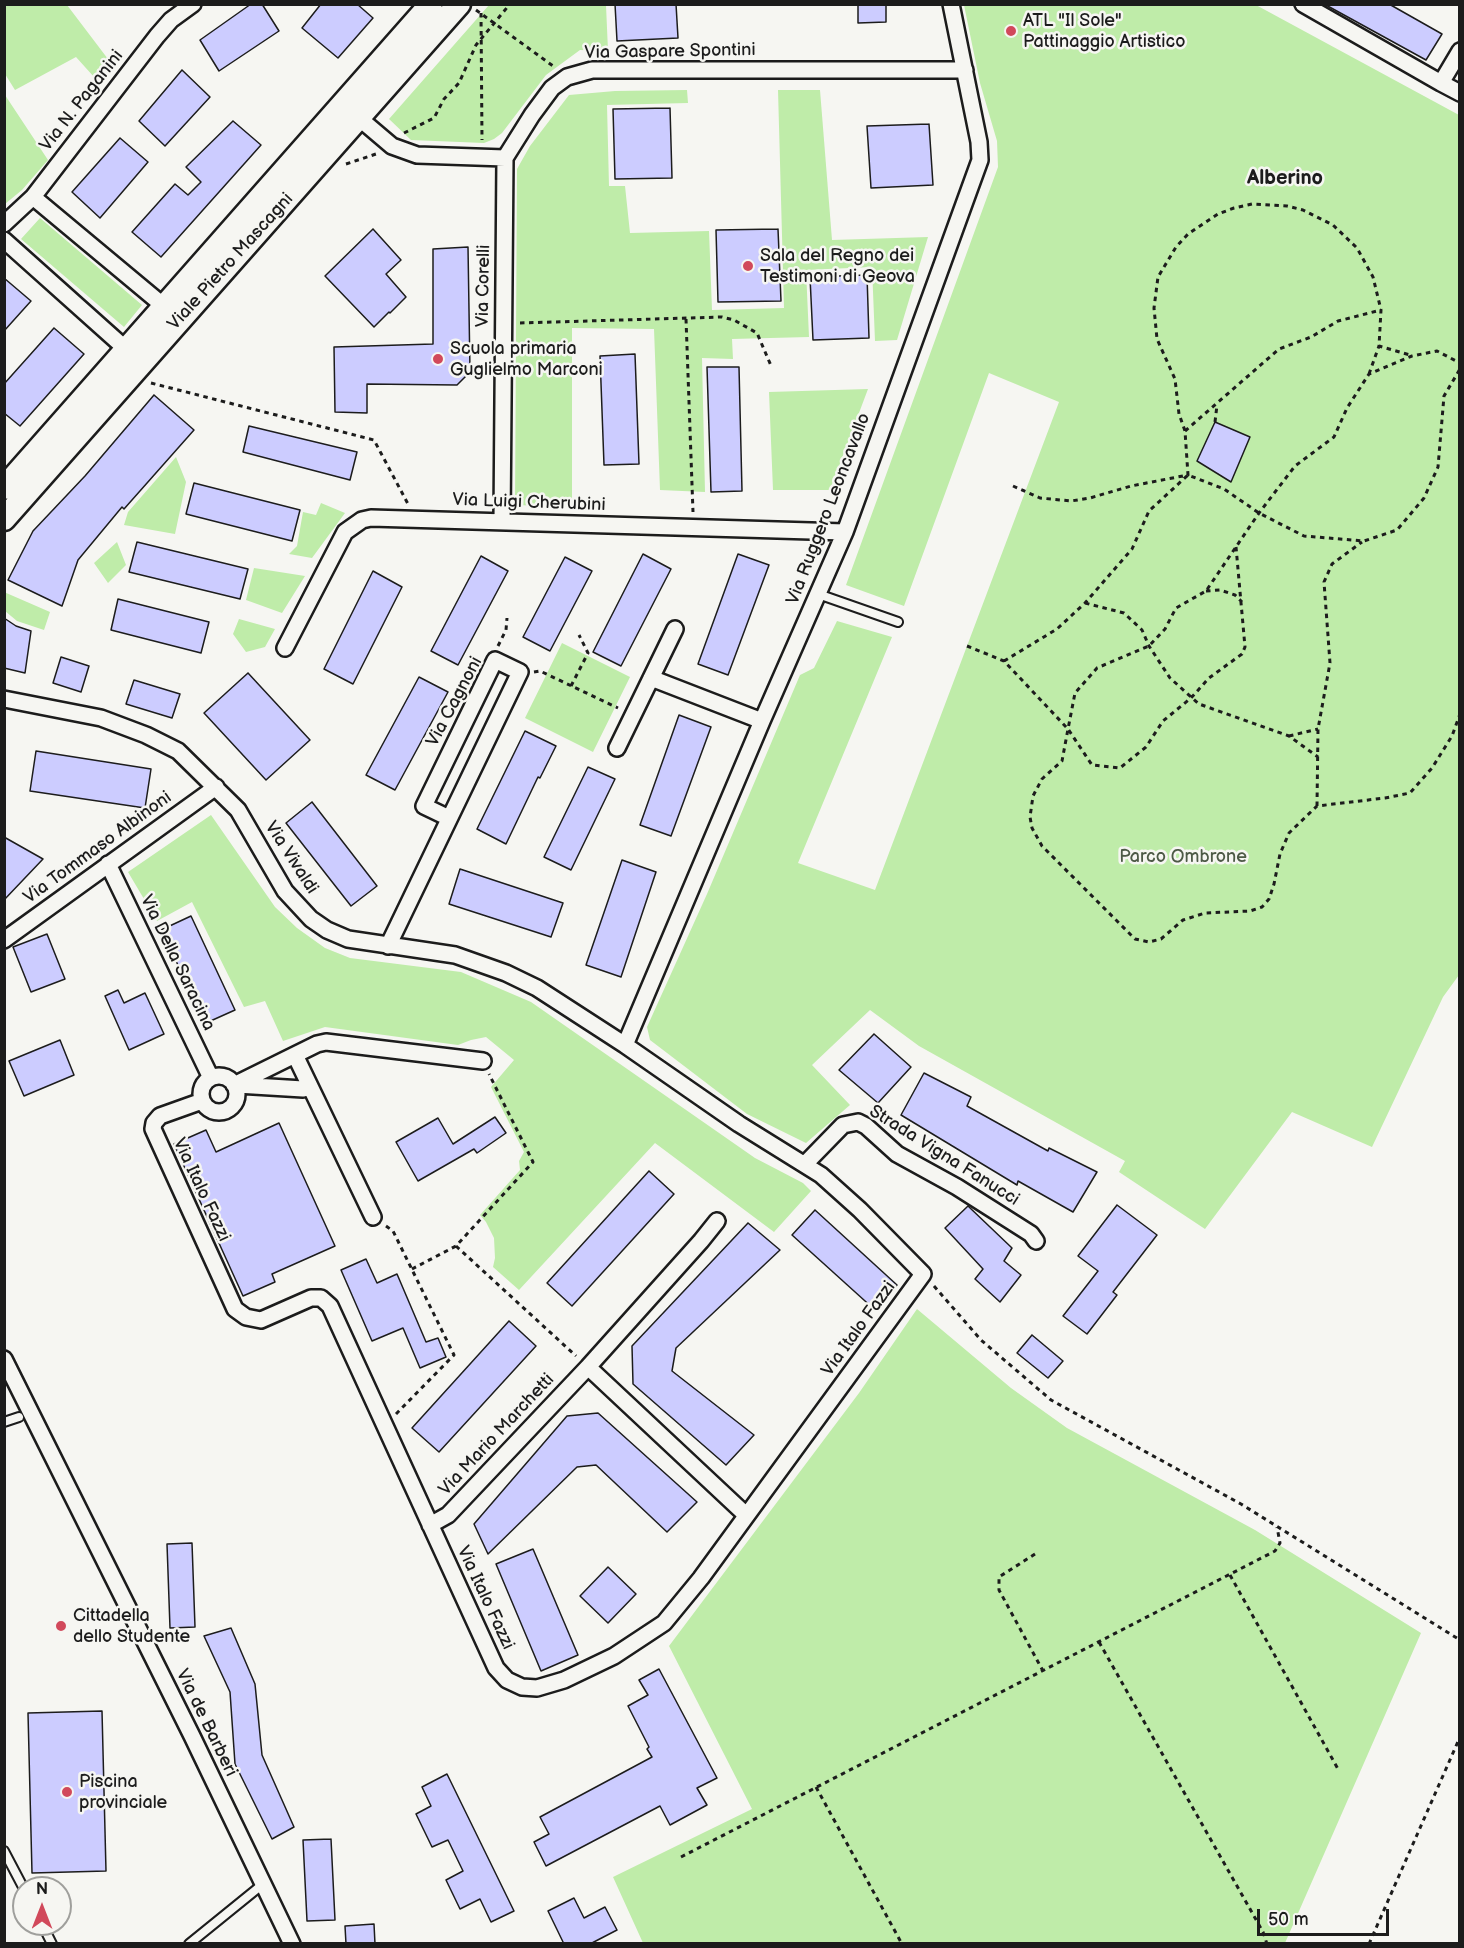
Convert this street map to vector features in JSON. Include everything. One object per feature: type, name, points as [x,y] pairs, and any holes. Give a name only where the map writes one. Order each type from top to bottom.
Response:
[{"type":"main road","name":"Viale Pietro Mascagni","points":[[4,488],[430,4]]},
{"type":"main road","name":"Viale Pietro Mascagni","points":[[4,519],[359,118],[466,6]]},
{"type":"street","name":"Via N. Paganini","points":[[4,224],[33,196],[157,36],[171,20],[193,4]]},
{"type":"street","name":"Via Ruggero Leoncavallo","points":[[625,1045],[845,532],[980,160],[979,142],[951,4]]},
{"type":"street","points":[[1303,4],[1460,93]]},
{"type":"street","points":[[1441,83],[1460,51]]},
{"type":"street","name":"Via Gaspare Spontini","points":[[505,158],[552,88],[567,77],[592,70],[965,70]]},
{"type":"street","points":[[359,118],[392,146],[417,155],[505,158]]},
{"type":"street","name":"Via Corelli","points":[[502,522],[505,158]]},
{"type":"street","points":[[33,196],[165,307]]},
{"type":"street","points":[[4,240],[127,350]]},
{"type":"street","name":"Via Luigi Cherubini","points":[[285,648],[345,532],[362,520],[371,518],[845,532]]},
{"type":"street","points":[[617,748],[675,629]]},
{"type":"street","name":"Via Cagnoni","points":[[449,818],[424,806],[495,660],[520,672]]},
{"type":"street","points":[[388,946],[520,672]]},
{"type":"street","points":[[651,678],[762,721]]},
{"type":"street","name":"Via Vivaldi","points":[[4,699],[101,718],[146,735],[178,751],[238,810],[285,891],[300,909],[327,930],[348,939],[455,955],[506,973],[537,988],[625,1045]]},
{"type":"street","name":"Via Tommaso Albinoni","points":[[4,940],[216,787]]},
{"type":"street","name":"Via Della Saracina","points":[[108,864],[211,1078]]},
{"type":"street","points":[[234,1085],[317,1044],[326,1042],[483,1061]]},
{"type":"street","points":[[625,1045],[731,1119],[821,1174],[923,1274]]},
{"type":"street","points":[[295,1055],[373,1217]]},
{"type":"street","points":[[221,1077],[231,1081],[234,1085],[235,1102],[226,1110],[221,1112],[209,1110],[202,1101],[201,1090],[211,1078],[221,1077]]},
{"type":"street","points":[[234,1085],[303,1089],[310,1087]]},
{"type":"street","name":"Via Italo Fazzi","points":[[202,1101],[159,1116],[153,1129],[235,1309],[246,1317],[261,1320],[311,1298],[321,1298],[330,1306],[496,1668],[514,1684],[537,1688],[564,1680],[614,1656],[664,1623],[701,1578],[923,1274]]},
{"type":"street","name":"Strada Vigna Fanucci","points":[[805,1164],[843,1125],[858,1122],[866,1126],[897,1154],[957,1187],[1031,1234],[1036,1240]]},
{"type":"street","name":"Via Mario Marchetti","points":[[430,1525],[448,1515],[588,1367],[717,1221]]},
{"type":"street","name":"Via de Barberi","points":[[4,1359],[18,1417],[192,1736],[292,1944]]},
{"type":"street","points":[[588,1367],[746,1515]]},
{"type":"lane","points":[[818,594],[898,622]]},
{"type":"lane","points":[[4,1851],[17,1876]]},
{"type":"lane","points":[[189,1944],[263,1884]]},
{"type":"path","points":[[392,146],[397,137],[434,118],[444,99],[459,83],[476,45],[510,4]]},
{"type":"path","points":[[466,6],[494,22],[567,77]]},
{"type":"path","points":[[481,13],[482,158]]},
{"type":"path","points":[[1188,475],[1185,431],[1179,414],[1175,379],[1157,339],[1154,308],[1158,277],[1166,261],[1176,247],[1202,223],[1226,211],[1252,204],[1287,206],[1319,216],[1346,236],[1366,262],[1378,293],[1381,309],[1379,346],[1369,374],[1347,408],[1334,437],[1295,466],[1259,513],[1206,591]]},
{"type":"path","points":[[1185,431],[1279,349],[1311,337],[1338,321],[1381,309]]},
{"type":"path","points":[[503,323],[722,317],[747,326],[757,333],[772,368]]},
{"type":"path","points":[[686,319],[693,527]]},
{"type":"path","points":[[1379,346],[1412,356]]},
{"type":"path","points":[[1369,374],[1412,356],[1437,351],[1460,363]]},
{"type":"path","points":[[1317,806],[1318,729],[1330,663],[1324,582],[1332,564],[1364,541],[1397,530],[1424,498],[1438,467],[1444,396],[1460,369]]},
{"type":"path","points":[[147,382],[374,440],[407,501],[414,519]]},
{"type":"path","points":[[1215,422],[1217,403]]},
{"type":"path","points":[[1004,661],[1058,629],[1085,603],[1132,549],[1149,511],[1188,475]]},
{"type":"path","points":[[1013,486],[1040,498],[1071,501],[1188,475],[1224,489],[1259,513],[1304,536],[1364,541]]},
{"type":"path","points":[[967,646],[1004,661],[1068,729],[1092,765],[1120,768],[1146,747],[1163,721],[1191,698],[1209,678],[1242,654],[1245,646],[1236,547]]},
{"type":"path","points":[[1242,602],[1235,595],[1220,590],[1206,591],[1176,608],[1165,629],[1149,646],[1097,668],[1075,693],[1062,761],[1042,779],[1033,796],[1030,817],[1032,828],[1042,846],[1135,939],[1149,942],[1161,939],[1183,920],[1205,913],[1250,911],[1262,907],[1269,898],[1280,854],[1289,833],[1317,806],[1410,793],[1432,768],[1452,736],[1460,714]]},
{"type":"path","points":[[1085,603],[1124,613],[1142,630],[1149,646],[1170,678],[1200,704],[1288,736],[1318,757]]},
{"type":"path","points":[[495,660],[497,648],[506,630],[507,618]]},
{"type":"path","points":[[571,686],[588,653],[579,635]]},
{"type":"path","points":[[520,672],[540,671],[633,716]]},
{"type":"path","points":[[1288,736],[1318,729]]},
{"type":"path","points":[[412,1269],[456,1246],[533,1162],[483,1061]]},
{"type":"path","points":[[373,1217],[393,1231],[454,1355],[384,1427]]},
{"type":"path","points":[[456,1246],[588,1367]]},
{"type":"path","points":[[923,1274],[981,1340],[1051,1400],[1241,1504],[1460,1640]]},
{"type":"path","points":[[681,1857],[1275,1551],[1280,1543],[1277,1527]]},
{"type":"path","points":[[1035,1554],[999,1577],[999,1590],[1043,1671]]},
{"type":"path","points":[[1230,1575],[1338,1768]]},
{"type":"path","points":[[1099,1642],[1263,1932],[1267,1944]]},
{"type":"path","points":[[1369,1944],[1460,1737]]},
{"type":"path","points":[[816,1787],[902,1944]]},
{"type":"green space","points":[[4,5],[67,5],[111,63],[94,77],[76,57],[15,90],[5,74]]},
{"type":"green space","points":[[489,5],[606,5],[608,51],[580,50],[546,75],[502,133],[494,139],[484,143],[411,140],[389,119]]},
{"type":"green space","name":"Parco Ombrone","points":[[964,5],[1256,5],[1459,115],[1459,975],[1443,997],[1372,1147],[1292,1112],[1205,1229],[1119,1172],[1125,1161],[919,1046],[870,1010],[812,1065],[850,1105],[806,1143],[747,1114],[650,1040],[647,1027],[707,894],[800,675],[814,668],[837,621],[892,637],[798,863],[875,890],[1059,402],[989,373],[904,606],[846,585],[998,167],[997,141],[980,83]]},
{"type":"green space","points":[[687,90],[688,103],[607,105],[609,186],[625,186],[630,233],[709,231],[712,310],[784,308],[778,90],[820,90],[832,240],[928,237],[897,340],[875,341],[872,267],[806,270],[809,337],[732,339],[733,359],[702,358],[705,492],[660,490],[654,329],[572,328],[572,507],[515,505],[517,169],[530,146],[569,95],[615,91]]},
{"type":"green space","points":[[5,95],[48,160],[22,190],[5,204]]},
{"type":"green space","points":[[40,218],[142,305],[124,327],[21,239]]},
{"type":"green space","points":[[868,389],[830,490],[773,490],[769,392]]},
{"type":"green space","points":[[176,457],[186,482],[175,534],[124,525],[128,512]]},
{"type":"green space","points":[[321,503],[345,513],[312,558],[289,554],[297,546],[303,512],[316,515]]},
{"type":"green space","points":[[117,542],[126,565],[108,583],[94,563]]},
{"type":"green space","points":[[254,568],[305,576],[282,613],[246,600]]},
{"type":"green space","points":[[4,592],[50,612],[44,630],[17,621],[5,611]]},
{"type":"green space","points":[[239,619],[275,629],[265,647],[246,652],[233,634]]},
{"type":"green space","points":[[562,643],[630,677],[593,752],[525,718]]},
{"type":"green space","points":[[211,815],[275,907],[297,928],[325,948],[350,958],[461,972],[531,1002],[755,1158],[803,1183],[811,1191],[774,1232],[655,1143],[519,1290],[493,1267],[494,1238],[480,1215],[520,1170],[519,1161],[524,1152],[491,1087],[514,1060],[486,1037],[458,1045],[325,1027],[283,1041],[265,1001],[244,1007],[192,902],[157,921],[128,872]]},
{"type":"green space","points":[[917,1309],[1011,1388],[1067,1428],[1255,1530],[1421,1633],[1285,1943],[643,1943],[613,1877],[752,1809],[669,1646],[859,1393]]},
{"type":"building","points":[[251,4],[262,4],[279,31],[219,71],[200,40]]},
{"type":"building","points":[[321,4],[357,4],[373,18],[338,58],[302,28]]},
{"type":"building","points":[[615,4],[676,4],[678,38],[617,41]]},
{"type":"building","points":[[858,4],[886,4],[886,22],[858,23]]},
{"type":"building","points":[[1324,4],[1389,4],[1442,34],[1426,60]]},
{"type":"building","points":[[182,70],[210,97],[165,146],[139,121]]},
{"type":"building","points":[[670,108],[672,178],[615,179],[613,109]]},
{"type":"building","points":[[233,121],[261,145],[161,257],[132,232],[175,184],[188,195],[201,182],[186,167]]},
{"type":"building","points":[[929,124],[933,185],[871,188],[867,126]]},
{"type":"building","points":[[120,138],[148,162],[100,218],[72,192]]},
{"type":"building","points":[[373,229],[401,260],[386,274],[406,297],[374,327],[325,276]]},
{"type":"building","name":"Sala del Regno dei Testimoni di Geova","points":[[778,229],[781,301],[718,302],[716,230]]},
{"type":"building","points":[[468,247],[470,372],[457,385],[367,384],[367,413],[335,412],[334,347],[433,344],[433,249]]},
{"type":"building","points":[[867,275],[869,338],[813,340],[810,277]]},
{"type":"building","points":[[4,278],[31,301],[4,331]]},
{"type":"building","points":[[54,328],[84,354],[20,426],[4,413],[4,384]]},
{"type":"building","points":[[635,354],[639,464],[604,465],[600,356]]},
{"type":"building","points":[[707,367],[739,367],[742,491],[711,492]]},
{"type":"building","points":[[154,395],[194,430],[124,509],[122,507],[78,560],[62,606],[8,580],[33,531],[85,476]]},
{"type":"building","points":[[1215,422],[1250,437],[1231,482],[1197,461]]},
{"type":"building","points":[[249,426],[357,452],[350,480],[243,452]]},
{"type":"building","points":[[194,483],[300,510],[292,541],[186,514]]},
{"type":"building","points":[[137,542],[248,569],[240,599],[129,572]]},
{"type":"building","points":[[643,554],[671,569],[621,666],[593,652]]},
{"type":"building","points":[[738,554],[769,565],[728,675],[698,664]]},
{"type":"building","points":[[481,556],[508,571],[458,665],[431,651]]},
{"type":"building","points":[[565,557],[592,571],[550,651],[523,637]]},
{"type":"building","points":[[373,571],[402,587],[353,684],[324,669]]},
{"type":"building","points":[[118,599],[209,622],[201,653],[111,630]]},
{"type":"building","points":[[4,618],[16,626],[31,631],[25,673],[4,668]]},
{"type":"building","points":[[61,657],[89,666],[81,692],[53,683]]},
{"type":"building","points":[[248,673],[310,740],[266,780],[204,713]]},
{"type":"building","points":[[419,677],[448,692],[395,790],[366,775]]},
{"type":"building","points":[[134,680],[180,694],[172,718],[126,704]]},
{"type":"building","points":[[679,715],[711,727],[671,836],[640,825]]},
{"type":"building","points":[[525,731],[556,746],[540,778],[538,777],[506,844],[477,829]]},
{"type":"building","points":[[36,751],[151,769],[145,808],[30,791]]},
{"type":"building","points":[[588,767],[615,779],[571,870],[544,857]]},
{"type":"building","points":[[312,802],[377,886],[351,906],[286,823]]},
{"type":"building","points":[[4,837],[43,859],[4,900]]},
{"type":"building","points":[[622,860],[656,872],[621,977],[586,965]]},
{"type":"building","points":[[460,869],[563,903],[551,937],[449,904]]},
{"type":"building","points":[[191,916],[235,1010],[206,1023],[161,930]]},
{"type":"building","points":[[47,934],[65,979],[31,992],[13,947]]},
{"type":"building","points":[[118,990],[124,1003],[145,993],[164,1034],[129,1050],[105,996]]},
{"type":"building","points":[[874,1034],[911,1067],[878,1103],[839,1070]]},
{"type":"building","points":[[60,1040],[74,1075],[24,1096],[9,1061]]},
{"type":"building","points":[[924,1073],[971,1097],[967,1106],[1048,1151],[1049,1148],[1097,1172],[1073,1212],[1018,1181],[1017,1185],[901,1115]]},
{"type":"building","points":[[495,1117],[506,1133],[477,1153],[474,1149],[418,1181],[396,1142],[438,1118],[453,1144]]},
{"type":"building","points":[[279,1123],[335,1246],[272,1274],[275,1282],[243,1296],[174,1144],[206,1130],[216,1152]]},
{"type":"building","points":[[649,1171],[674,1194],[572,1306],[547,1283]]},
{"type":"building","points":[[1117,1205],[1157,1235],[1113,1292],[1117,1295],[1087,1334],[1063,1316],[1098,1271],[1078,1256]]},
{"type":"building","points":[[968,1206],[1012,1248],[1004,1261],[1021,1275],[1000,1302],[975,1279],[983,1269],[945,1228]]},
{"type":"building","points":[[815,1210],[897,1285],[875,1310],[792,1235]]},
{"type":"building","points":[[748,1223],[780,1250],[676,1348],[672,1371],[754,1435],[726,1465],[633,1384],[632,1346]]},
{"type":"building","points":[[366,1259],[377,1283],[397,1274],[426,1342],[438,1338],[446,1357],[420,1368],[403,1328],[372,1341],[341,1270]]},
{"type":"building","points":[[509,1321],[536,1346],[439,1452],[412,1428]]},
{"type":"building","points":[[1032,1335],[1063,1361],[1048,1378],[1017,1353]]},
{"type":"building","points":[[598,1413],[697,1502],[667,1532],[596,1465],[577,1467],[488,1554],[474,1524],[567,1416]]},
{"type":"building","points":[[192,1543],[195,1627],[170,1628],[167,1544]]},
{"type":"building","points":[[533,1549],[578,1655],[541,1671],[496,1564]]},
{"type":"building","points":[[608,1567],[636,1594],[608,1623],[580,1596]]},
{"type":"building","points":[[231,1628],[255,1684],[262,1755],[294,1827],[272,1839],[235,1764],[230,1692],[204,1636]]},
{"type":"building","points":[[659,1669],[717,1778],[697,1788],[707,1805],[670,1825],[660,1806],[546,1866],[534,1842],[549,1834],[540,1817],[652,1757],[628,1706],[648,1695],[639,1680]]},
{"type":"building","name":"Piscina provinciale","points":[[102,1711],[106,1871],[32,1873],[28,1713]]},
{"type":"building","points":[[447,1774],[514,1911],[491,1922],[480,1899],[460,1909],[446,1880],[463,1871],[448,1840],[432,1847],[416,1814],[431,1806],[422,1787]]},
{"type":"building","points":[[331,1839],[335,1920],[307,1921],[303,1840]]},
{"type":"building","points":[[574,1898],[584,1918],[605,1907],[617,1930],[590,1944],[564,1944],[548,1911]]},
{"type":"building","points":[[374,1924],[375,1944],[346,1944],[345,1926]]},
{"type":"place","name":"ATL \"Il Sole\" Pattinaggio Artistico","points":[[1011,31]]},
{"type":"place","name":"Sala del Regno dei Testimoni di Geova","points":[[748,266]]},
{"type":"place","name":"Scuola primaria Guglielmo Marconi","points":[[438,359]]},
{"type":"place","name":"Cittadella dello Studente","points":[[61,1626]]},
{"type":"place","name":"Piscina provinciale","points":[[67,1792]]},
{"type":"district","name":"Alberino","points":[[1285,179]]}]
